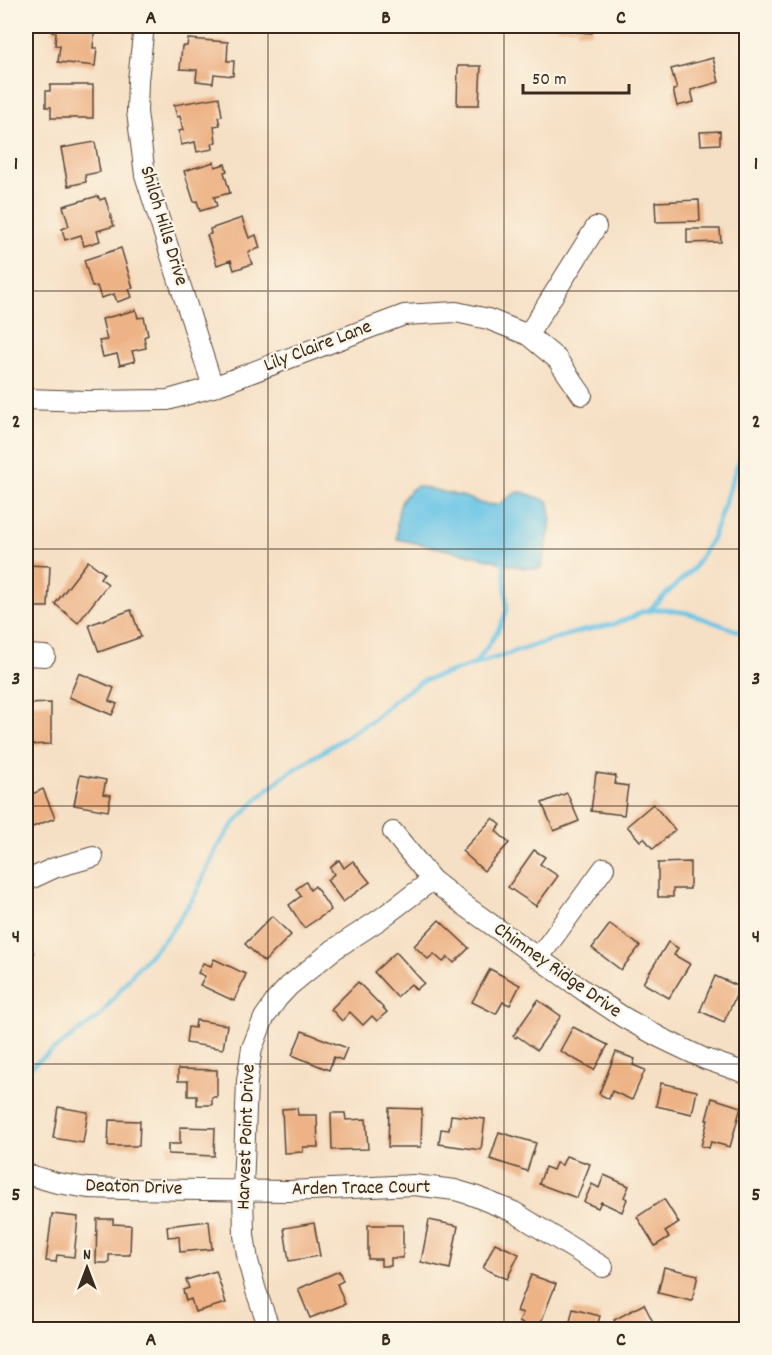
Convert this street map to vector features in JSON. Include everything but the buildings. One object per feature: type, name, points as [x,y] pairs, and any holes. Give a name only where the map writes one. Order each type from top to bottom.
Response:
[{"type":"street","name":"Shiloh Hills Drive","points":[[144,26],[137,112],[145,175],[213,387]]},
{"type":"street","points":[[528,335],[596,227]]},
{"type":"street","name":"Lily Claire Lane","points":[[26,399],[168,400],[213,387],[404,315],[456,312],[488,319],[528,335],[557,359],[582,395]]},
{"type":"street","points":[[26,655],[45,656]]},
{"type":"street","name":"Chimney Ridge Drive","points":[[393,832],[432,880],[464,906],[623,1017],[705,1059],[747,1073]]},
{"type":"street","points":[[26,881],[54,868],[93,857]]},
{"type":"street","points":[[538,957],[604,868]]},
{"type":"street","name":"Harvest Point Drive","points":[[270,1329],[256,1291],[244,1235],[243,1190],[248,1081],[252,1048],[264,1018],[277,999],[290,986],[333,950],[379,920],[432,880]]},
{"type":"street","name":"Deaton Drive","points":[[26,1174],[57,1183],[88,1188],[243,1190]]},
{"type":"street","name":"Arden Trace Court","points":[[243,1190],[289,1191],[394,1185],[455,1190],[514,1212],[603,1267]]},
{"type":"water","points":[[417,486],[465,497],[482,504],[498,505],[515,493],[522,492],[548,501],[551,517],[541,567],[538,569],[519,567],[397,539],[401,502]]},
{"type":"waterway","points":[[648,611],[693,569],[713,537],[736,469],[746,448]]},
{"type":"waterway","points":[[475,664],[505,616],[507,608],[504,564],[501,560]]},
{"type":"waterway","points":[[26,1070],[100,1016],[133,973],[170,933],[195,895],[217,847],[232,826],[258,798],[284,776],[371,721],[396,699],[422,681],[577,632],[614,624],[641,612],[662,609],[688,613],[746,634]]}]
